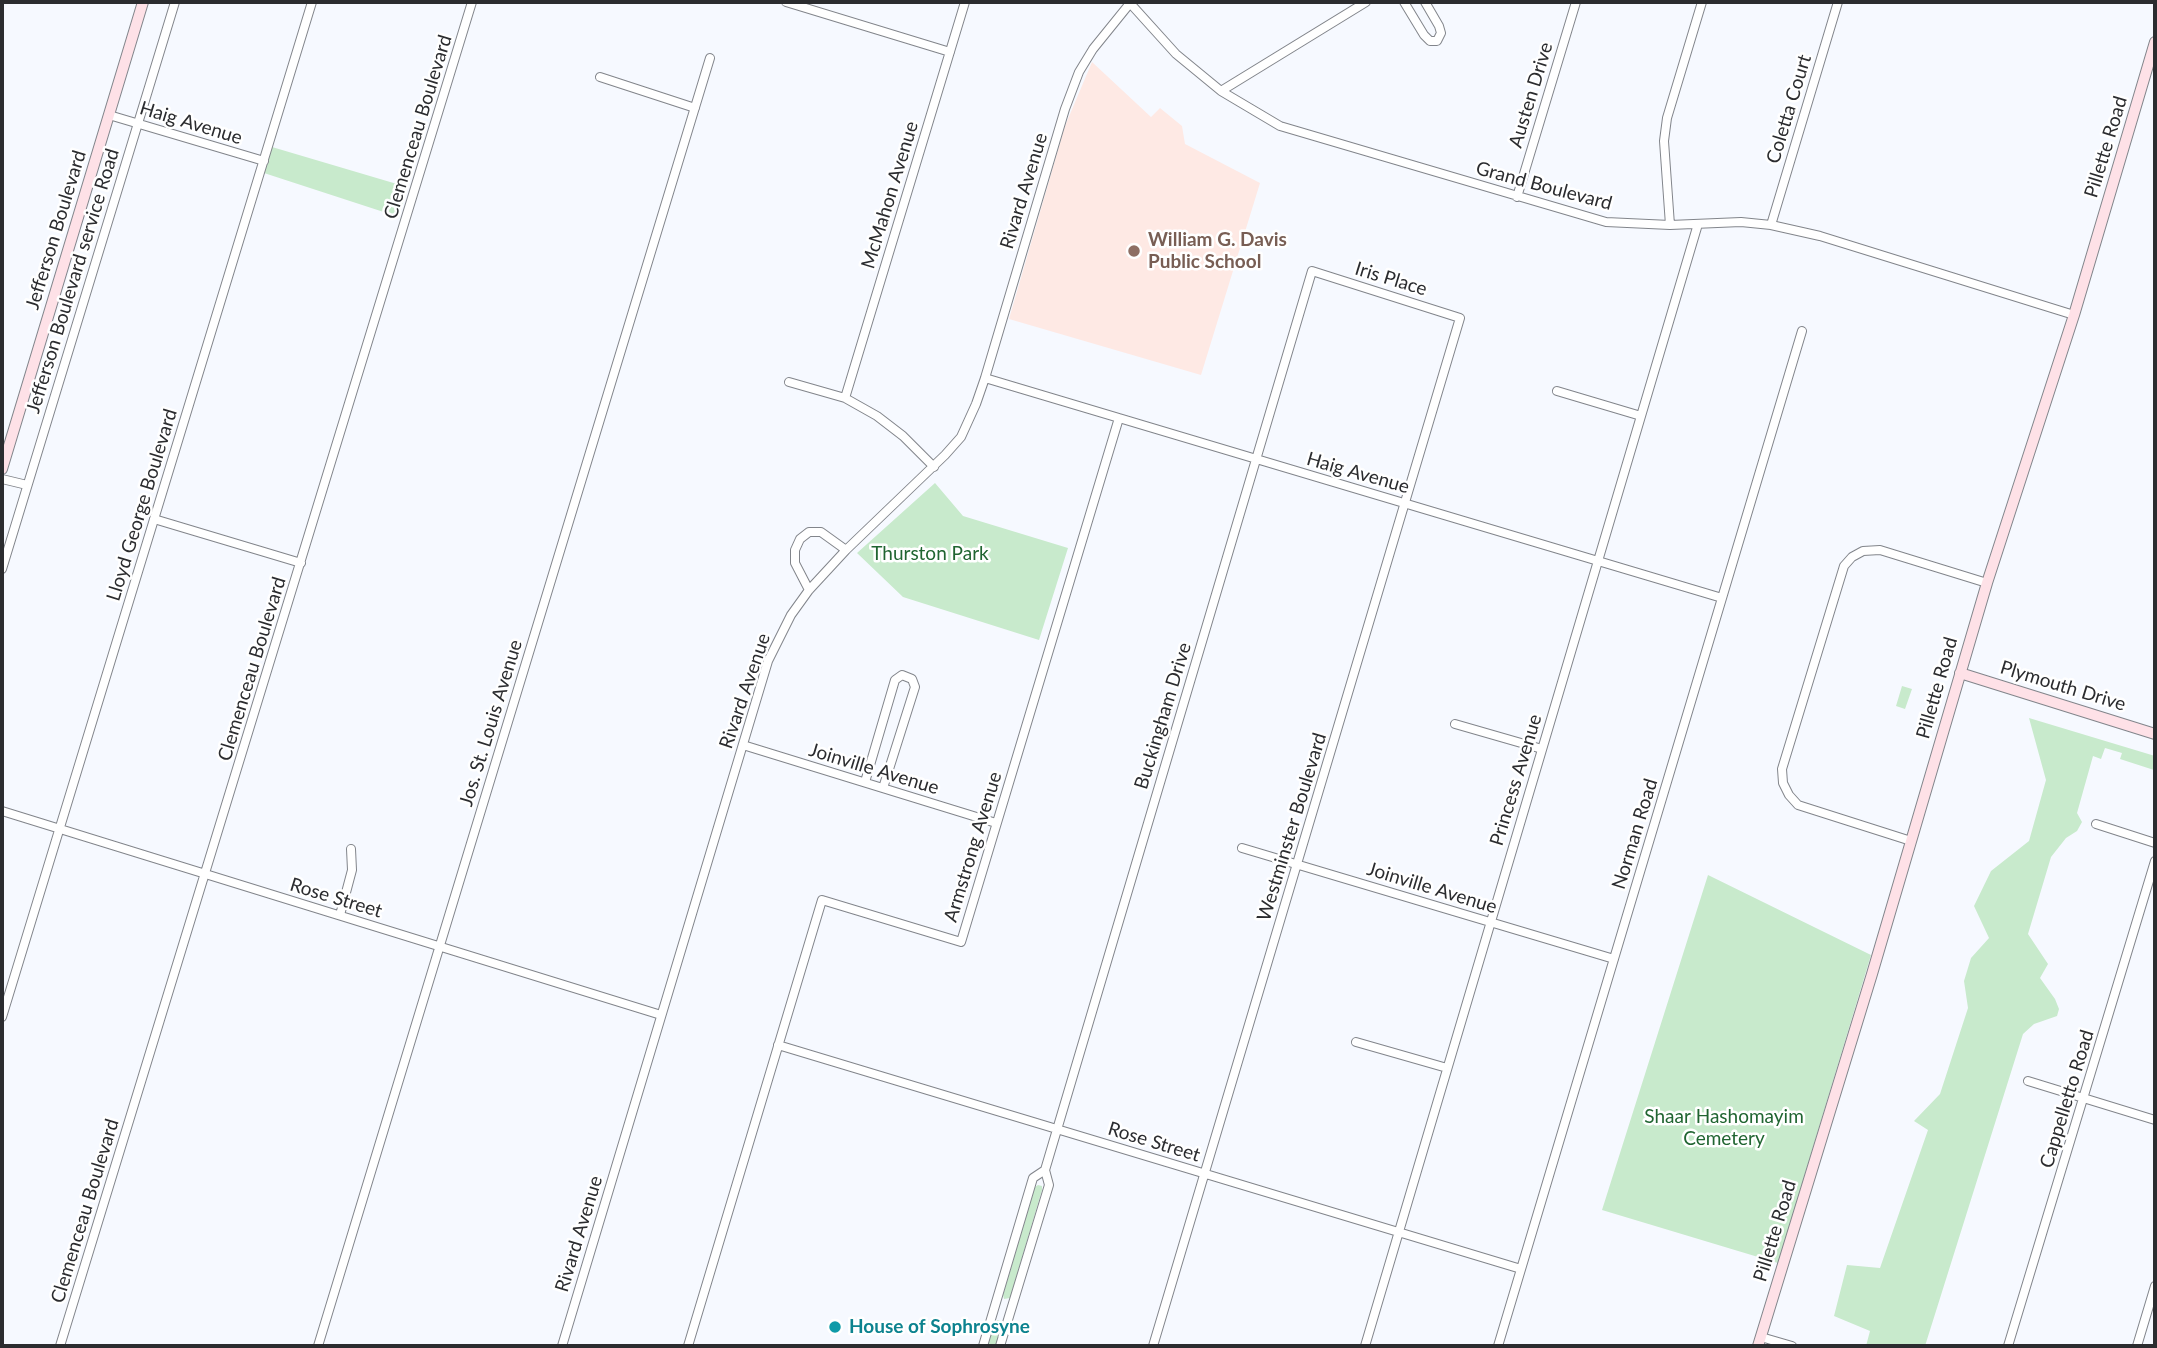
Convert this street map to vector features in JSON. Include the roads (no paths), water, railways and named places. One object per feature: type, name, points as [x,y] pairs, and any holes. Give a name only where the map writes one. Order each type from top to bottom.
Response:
[{"type":"street","name":"Jefferson Boulevard","points":[[2,469],[143,2]]},
{"type":"street","name":"Jefferson Boulevard service Road","points":[[2,569],[175,2]]},
{"type":"street","name":"Lloyd George Boulevard","points":[[2,1017],[312,2]]},
{"type":"street","name":"Clemenceau Boulevard","points":[[60,1346],[472,2]]},
{"type":"street","points":[[786,2],[950,52]]},
{"type":"street","name":"McMahon Avenue","points":[[845,398],[965,2]]},
{"type":"street","name":"Grand Boulevard","points":[[1130,2],[1176,54],[1221,91],[1280,125],[1606,222],[1670,225],[1741,222],[1770,225],[1820,236],[2074,315]]},
{"type":"street","name":"Rivard Avenue","points":[[562,1346],[768,660],[790,615],[808,590],[934,467],[961,437],[985,377],[1065,109],[1079,72],[1093,49],[1130,2]]},
{"type":"street","points":[[1221,91],[1366,2]]},
{"type":"street","points":[[1404,2],[1424,35],[1430,41],[1437,41],[1441,33],[1439,26],[1425,2]]},
{"type":"street","name":"Austen Drive","points":[[1517,197],[1576,2]]},
{"type":"street","points":[[1670,225],[1664,141],[1667,118],[1702,2]]},
{"type":"street","name":"Coletta Court","points":[[1770,225],[1838,2]]},
{"type":"street","name":"Pillette Road","points":[[1759,1342],[1911,841],[1959,673],[2074,315],[2155,42]]},
{"type":"street","name":"Jos. St. Louis Avenue","points":[[318,1346],[710,58]]},
{"type":"street","points":[[600,77],[695,108]]},
{"type":"street","name":"Haig Avenue","points":[[109,115],[264,162]]},
{"type":"street","name":"Princess Avenue","points":[[1365,1346],[1698,224]]},
{"type":"street","name":"Iris Place","points":[[1312,271],[1460,317]]},
{"type":"street","name":"Buckingham Drive","points":[[1000,1346],[1049,1185],[1045,1170],[1312,271]]},
{"type":"street","name":"Westminster Boulevard","points":[[1153,1346],[1460,317]]},
{"type":"street","name":"Norman Road","points":[[1498,1346],[1802,331]]},
{"type":"street","name":"Haig Avenue","points":[[985,377],[1722,598]]},
{"type":"street","points":[[789,382],[845,398],[877,416],[903,436],[934,467]]},
{"type":"street","points":[[1557,391],[1641,416]]},
{"type":"street","name":"Armstrong Avenue","points":[[688,1346],[822,900],[961,942],[1119,418]]},
{"type":"street","points":[[2,478],[27,485]]},
{"type":"street","points":[[155,519],[301,563]]},
{"type":"street","points":[[808,590],[795,563],[795,551],[800,539],[809,532],[821,532],[846,550]]},
{"type":"street","points":[[1911,841],[1798,805],[1788,795],[1783,783],[1782,769],[1844,566],[1852,557],[1863,551],[1880,550],[1987,583]]},
{"type":"street","name":"Plymouth Drive","points":[[1959,673],[2155,734]]},
{"type":"street","points":[[864,782],[895,680],[902,675],[912,679],[915,687],[883,788]]},
{"type":"street","points":[[1455,724],[1542,749]]},
{"type":"street","name":"Joinville Avenue","points":[[743,745],[996,823]]},
{"type":"street","name":"Rose Street","points":[[2,811],[661,1015]]},
{"type":"street","points":[[2096,824],[2155,843]]},
{"type":"street","name":"Joinville Avenue","points":[[1241,848],[1614,959]]},
{"type":"street","points":[[340,915],[352,870],[351,849]]},
{"type":"street","name":"Cappelletto Road","points":[[2008,1346],[2155,861]]},
{"type":"street","points":[[1356,1042],[1447,1068]]},
{"type":"street","name":"Rose Street","points":[[778,1045],[1521,1269]]},
{"type":"street","points":[[2028,1082],[2155,1120]]},
{"type":"street","name":"Buckingham Drive","points":[[983,1346],[1033,1178],[1045,1170]]},
{"type":"street","points":[[2137,1346],[2155,1286]]},
{"type":"street","points":[[1759,1342],[1792,1346]]},
{"type":"place","name":"William G. Davis Public School","points":[[1134,251]]},
{"type":"place","name":"House of Sophrosyne","points":[[835,1327]]},
{"type":"park label","name":"Thurston Park","points":[[930,554]]},
{"type":"park label","name":"Shaar Hashomayim Cemetery","points":[[1724,1128]]}]
